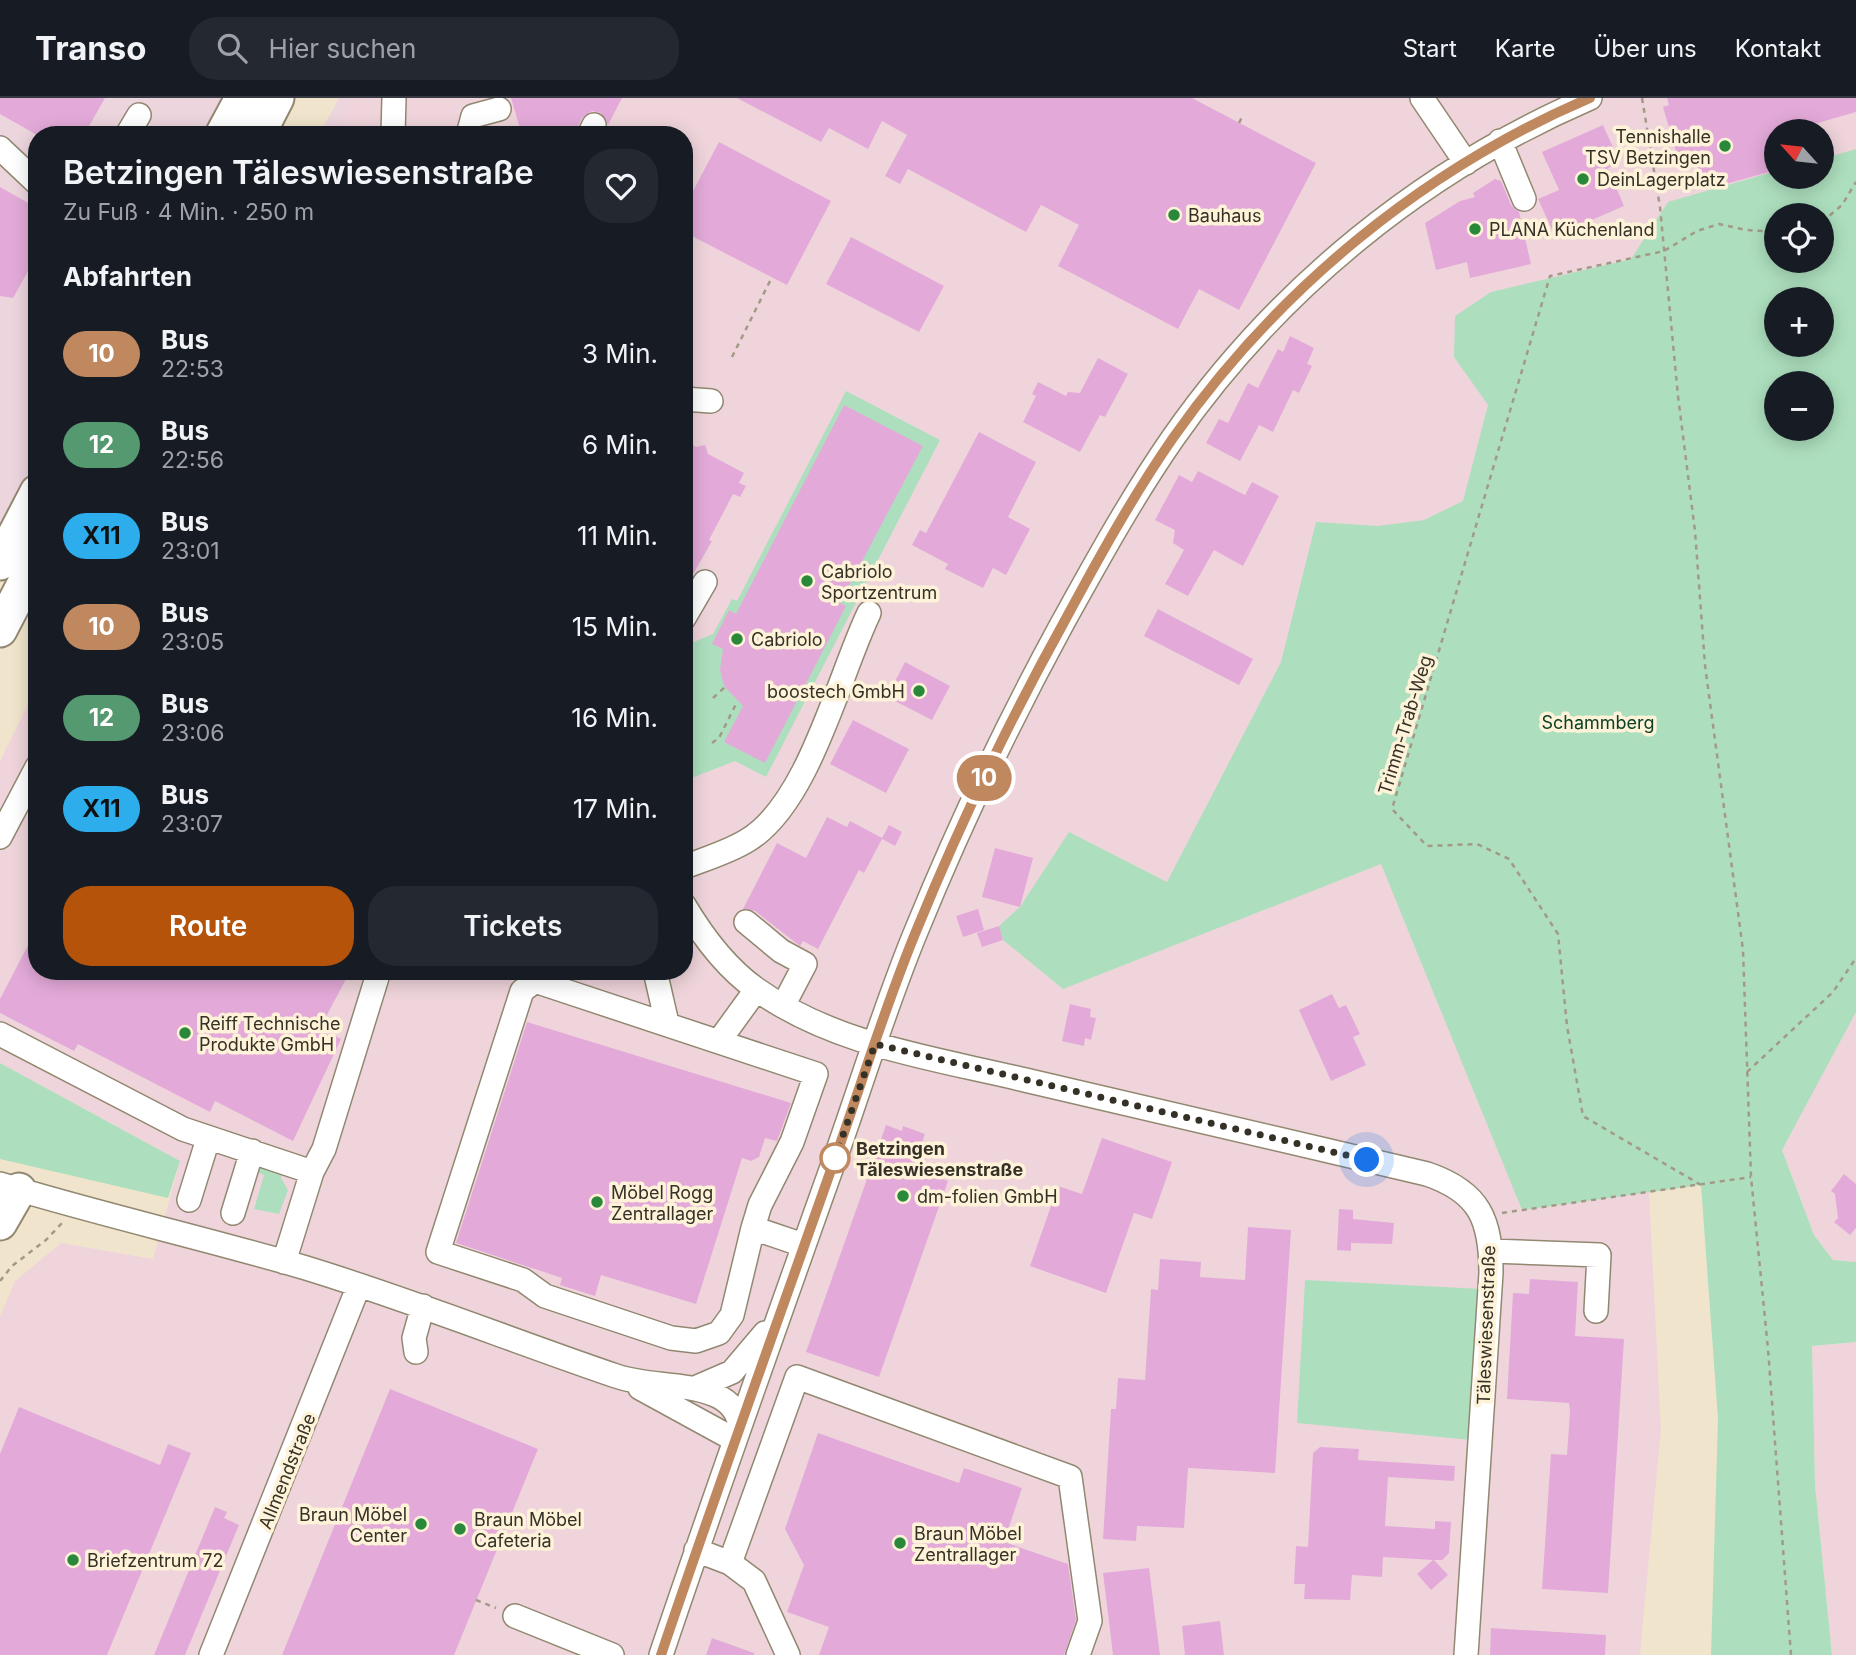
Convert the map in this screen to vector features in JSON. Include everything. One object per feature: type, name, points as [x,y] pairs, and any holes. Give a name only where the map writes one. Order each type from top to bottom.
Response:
[{"type":"highway","points":[[227,126],[242,98]]},
{"type":"highway","points":[[263,126],[277,98]]},
{"type":"highway","points":[[0,563],[28,509]]},
{"type":"highway","points":[[0,630],[28,576]]},
{"type":"highway","points":[[0,1223],[10,1187]]},
{"type":"street","points":[[393,126],[394,98]]},
{"type":"street","points":[[1422,98],[1466,163]]},
{"type":"street","points":[[661,1655],[803,1245],[915,933],[1009,725],[1091,571],[1172,439],[1236,358],[1324,267],[1388,215],[1500,141],[1590,98]]},
{"type":"street","points":[[468,126],[474,116],[499,110]]},
{"type":"street","points":[[132,126],[139,115]]},
{"type":"street","points":[[1500,141],[1514,169],[1524,199]]},
{"type":"street","points":[[0,148],[28,174]]},
{"type":"street","points":[[693,400],[711,401]]},
{"type":"street","points":[[693,603],[705,582]]},
{"type":"street","points":[[693,863],[748,840],[778,813],[826,724],[852,649],[869,612]]},
{"type":"street","points":[[0,837],[28,784]]},
{"type":"street","name":"Täleswiesenstraße","points":[[693,919],[710,945],[756,990],[833,1030],[875,1044],[1427,1174],[1454,1185],[1475,1203],[1483,1216],[1491,1251],[1466,1655]]},
{"type":"street","points":[[746,922],[781,951],[805,964],[783,1006]]},
{"type":"street","points":[[284,1262],[312,1172],[324,1149],[376,980]]},
{"type":"street","points":[[533,980],[523,991],[438,1252],[523,1280],[545,1296],[671,1338],[696,1340],[719,1333],[732,1315],[761,1205],[792,1142],[816,1074],[548,980]]},
{"type":"street","points":[[657,980],[667,1023]]},
{"type":"street","points":[[719,1041],[756,990]]},
{"type":"street","points":[[0,1034],[183,1129],[312,1172]]},
{"type":"street","points":[[189,1200],[208,1139]]},
{"type":"street","points":[[233,1213],[253,1151]]},
{"type":"street","points":[[10,1187],[284,1262],[423,1306],[619,1377],[737,1433]]},
{"type":"street","points":[[753,1228],[803,1245]]},
{"type":"street","points":[[1491,1251],[1599,1255],[1596,1311]]},
{"type":"street","name":"Allmendstraße","points":[[211,1655],[359,1285]]},
{"type":"street","points":[[416,1352],[414,1338],[423,1306]]},
{"type":"street","points":[[695,1388],[732,1372],[776,1324]]},
{"type":"street","points":[[619,1377],[665,1386],[695,1388],[715,1395],[732,1406],[737,1433]]},
{"type":"street","points":[[730,1563],[797,1377],[1070,1477],[1090,1621],[1078,1655]]},
{"type":"street","points":[[696,1550],[730,1563],[754,1581],[788,1655]]},
{"type":"street","points":[[515,1616],[612,1655]]},
{"type":"path","points":[[1642,98],[1654,156],[1695,531],[1705,664],[1743,950],[1751,1177],[1768,1349],[1791,1655]]},
{"type":"path","points":[[1240,123],[1243,116]]},
{"type":"path","points":[[1834,212],[1842,205],[1856,182]]},
{"type":"path","points":[[1664,251],[1697,231],[1719,224],[1764,230]]},
{"type":"path","name":"Trimm-Trab-Weg","points":[[1664,251],[1550,276],[1392,809],[1427,846],[1477,844],[1509,859],[1558,934],[1567,1026],[1583,1116],[1701,1185]]},
{"type":"path","points":[[732,357],[772,277]]},
{"type":"path","points":[[713,698],[725,687]]},
{"type":"path","points":[[712,743],[719,738],[737,702]]},
{"type":"path","points":[[1747,1072],[1833,992],[1856,958]]},
{"type":"path","points":[[1483,1216],[1751,1177]]},
{"type":"path","points":[[0,1281],[26,1253],[59,1228],[72,1204]]},
{"type":"shaded area","points":[[0,98],[225,98],[208,126],[28,126],[28,475],[0,529]]},
{"type":"shaded area","points":[[339,98],[383,98],[382,126],[324,126]]},
{"type":"shaded area","points":[[353,98],[1856,98],[1856,1262],[1833,1260],[1814,1235],[1782,1150],[1751,1177],[1649,1192],[1661,1429],[1640,1655],[0,1655],[0,1316],[15,1281],[61,1243],[153,1259],[180,1161],[0,1063],[0,761],[28,704],[28,980],[693,980],[693,126],[337,126]]},
{"type":"shaded area","points":[[1856,1342],[1856,1655],[1832,1655],[1815,1485],[1812,1346]]},
{"type":"green space","name":"Schammberg","points":[[1856,149],[1856,1012],[1782,1150],[1814,1235],[1833,1260],[1856,1262],[1856,1342],[1812,1346],[1815,1485],[1832,1655],[1711,1655],[1718,1419],[1701,1185],[1522,1210],[1381,864],[1063,989],[1003,940],[999,926],[1020,907],[1069,832],[1167,882],[1281,662],[1316,522],[1378,526],[1424,520],[1463,501],[1488,405],[1454,357],[1455,316],[1491,292],[1631,259],[1668,202],[1764,174],[1764,189],[1834,189],[1834,155]]},
{"type":"green space","name":"Cabriolo Sportzentrum","points":[[846,391],[940,440],[766,777],[735,761],[693,777],[693,642],[713,634],[732,599],[737,601]]},
{"type":"green space","points":[[0,1063],[180,1161],[168,1198],[0,1159]]},
{"type":"green space","points":[[258,1163],[283,1171],[281,1178],[288,1190],[279,1214],[254,1209],[264,1175],[254,1171]]},
{"type":"green space","points":[[1305,1280],[1482,1289],[1471,1440],[1297,1423]]},
{"type":"building","points":[[0,98],[105,98],[89,126],[28,126],[28,130],[0,114]]},
{"type":"building","points":[[511,98],[622,98],[608,125],[601,113],[592,111],[582,118],[578,126],[519,126]]},
{"type":"building","name":"Bauhaus","points":[[737,98],[1192,98],[1316,163],[1239,310],[1199,289],[1178,329],[1058,266],[1079,225],[1041,205],[1026,232],[908,169],[900,184],[885,176],[907,135],[882,121],[868,149],[829,128],[821,142]]},
{"type":"building","name":"Tennishalle TSV Betzingen","points":[[1667,98],[1856,98],[1856,112],[1832,119],[1764,119],[1764,173],[1704,190],[1696,161],[1680,165],[1663,107],[1669,105]]},
{"type":"building","name":"DeinLagerplatz","points":[[1603,125],[1620,163],[1608,168],[1624,206],[1555,236],[1538,199],[1559,190],[1542,152]]},
{"type":"building","points":[[719,142],[831,201],[787,285],[693,237],[693,191]]},
{"type":"building","name":"PLANA Küchenland","points":[[1495,179],[1501,181],[1511,205],[1519,212],[1531,264],[1470,278],[1467,262],[1436,270],[1425,223],[1460,201],[1475,197],[1473,193]]},
{"type":"building","points":[[0,187],[28,203],[28,271],[13,298],[0,296]]},
{"type":"building","points":[[851,237],[944,286],[919,332],[826,284]]},
{"type":"building","points":[[1290,336],[1314,348],[1307,364],[1312,366],[1299,393],[1293,390],[1273,432],[1259,425],[1240,461],[1206,443],[1219,419],[1228,423],[1248,383],[1258,388],[1278,349],[1283,352]]},
{"type":"building","points":[[1098,358],[1128,374],[1105,417],[1100,415],[1080,452],[1023,422],[1036,396],[1032,394],[1038,382],[1066,396],[1068,392],[1080,393]]},
{"type":"building","name":"Cabriolo Sportzentrum","points":[[844,405],[923,446],[840,603],[846,606],[765,763],[724,742],[743,706],[724,686],[720,670],[723,649],[712,644],[729,610],[736,614]]},
{"type":"building","points":[[979,432],[1036,462],[1008,517],[1030,529],[1006,575],[993,568],[983,588],[945,569],[948,564],[912,545],[920,530],[926,533]]},
{"type":"building","points":[[705,445],[708,454],[744,473],[739,483],[746,486],[740,497],[733,494],[709,540],[712,541],[693,574],[693,446]]},
{"type":"building","points":[[1198,471],[1245,495],[1252,482],[1279,496],[1243,566],[1214,550],[1188,596],[1165,584],[1184,550],[1173,543],[1175,530],[1155,520],[1179,475],[1192,482]]},
{"type":"building","points":[[1158,609],[1253,659],[1239,685],[1144,636]]},
{"type":"building","name":"boostech GmbH","points":[[905,662],[950,686],[932,720],[887,697]]},
{"type":"building","points":[[853,720],[909,749],[886,793],[830,764]]},
{"type":"building","points":[[827,817],[847,827],[850,821],[882,838],[889,825],[902,832],[895,846],[882,839],[864,873],[859,870],[818,949],[803,941],[800,946],[755,911],[743,909],[777,843],[806,858]]},
{"type":"building","points":[[995,848],[1033,858],[1020,907],[982,897]]},
{"type":"building","points":[[978,909],[984,930],[963,937],[956,916]]},
{"type":"building","points":[[999,926],[1003,940],[982,947],[977,933]]},
{"type":"building","name":"Reiff Technische Produkte GmbH","points":[[28,945],[28,980],[345,980],[320,1028],[341,1039],[293,1141],[215,1101],[210,1112],[78,1044],[74,1051],[0,1013],[0,999]]},
{"type":"building","points":[[1332,994],[1339,1008],[1346,1005],[1360,1034],[1353,1037],[1366,1065],[1331,1081],[1299,1010]]},
{"type":"building","points":[[1070,1004],[1091,1009],[1090,1017],[1096,1018],[1091,1040],[1085,1038],[1084,1046],[1062,1041]]},
{"type":"building","name":"Möbel Rogg Zentrallager","points":[[527,1022],[791,1103],[777,1141],[765,1138],[759,1157],[751,1161],[742,1158],[696,1304],[601,1275],[595,1296],[560,1285],[562,1278],[456,1243]]},
{"type":"building","points":[[886,1125],[902,1131],[903,1126],[925,1134],[913,1169],[948,1181],[879,1377],[806,1352]]},
{"type":"building","points":[[1102,1138],[1172,1162],[1152,1219],[1134,1213],[1106,1293],[1030,1266],[1058,1186],[1082,1194]]},
{"type":"building","points":[[1844,1174],[1856,1184],[1856,1228],[1850,1235],[1834,1222],[1838,1218],[1835,1194],[1831,1191]]},
{"type":"building","points":[[1339,1209],[1353,1210],[1353,1219],[1394,1223],[1392,1244],[1351,1243],[1351,1251],[1337,1250]]},
{"type":"building","points":[[1248,1227],[1291,1230],[1275,1473],[1188,1468],[1184,1528],[1137,1526],[1136,1541],[1103,1539],[1111,1409],[1116,1409],[1118,1378],[1145,1380],[1151,1289],[1158,1290],[1160,1259],[1201,1262],[1200,1277],[1245,1280]]},
{"type":"building","points":[[1530,1279],[1578,1282],[1575,1336],[1624,1339],[1608,1593],[1542,1589],[1551,1454],[1567,1455],[1570,1412],[1569,1403],[1507,1399],[1513,1293],[1529,1294]]},
{"type":"building","name":"Braun Möbel Center","points":[[390,1389],[538,1449],[454,1655],[282,1655]]},
{"type":"building","name":"Briefzentrum 72","points":[[19,1407],[160,1465],[168,1444],[191,1453],[107,1655],[0,1655],[0,1454]]},
{"type":"building","name":"Braun Möbel Zentrallager","points":[[818,1433],[959,1483],[964,1468],[1022,1488],[1004,1542],[1068,1564],[1076,1620],[1064,1655],[819,1655],[829,1627],[787,1612],[804,1565],[785,1529]]},
{"type":"building","points":[[1320,1447],[1359,1449],[1358,1460],[1455,1466],[1454,1481],[1388,1477],[1385,1526],[1435,1529],[1435,1521],[1451,1522],[1449,1553],[1442,1560],[1434,1560],[1448,1575],[1431,1590],[1417,1574],[1433,1560],[1383,1557],[1382,1577],[1352,1575],[1350,1600],[1304,1599],[1305,1584],[1294,1584],[1296,1546],[1308,1547],[1313,1453]]},
{"type":"building","points":[[215,1507],[227,1512],[224,1518],[239,1525],[185,1655],[154,1655]]},
{"type":"building","points":[[1149,1568],[1160,1655],[1113,1655],[1103,1573]]},
{"type":"building","points":[[1220,1621],[1224,1655],[1185,1655],[1182,1626]]},
{"type":"building","points":[[1491,1628],[1606,1635],[1605,1655],[1490,1655]]},
{"type":"building","points":[[712,1638],[754,1653],[754,1655],[706,1655]]},
{"type":"bus line","name":"10","points":[[661,1655],[743,1413],[915,933],[1009,725],[1119,523],[1172,439],[1200,401],[1251,340],[1324,267],[1388,215],[1500,141],[1590,98]]},
{"type":"place","name":"Tennishalle TSV Betzingen","points":[[1725,146]]},
{"type":"place","name":"DeinLagerplatz","points":[[1583,179]]},
{"type":"place","name":"Bauhaus","points":[[1174,215]]},
{"type":"place","name":"PLANA Küchenland","points":[[1475,229]]},
{"type":"place","name":"Cabriolo Sportzentrum","points":[[807,581]]},
{"type":"place","name":"Cabriolo","points":[[737,639]]},
{"type":"place","name":"boostech GmbH","points":[[919,691]]},
{"type":"place","name":"Reiff Technische Produkte GmbH","points":[[185,1033]]},
{"type":"place","name":"Betzingen Täleswiesenstraße","points":[[835,1158]]},
{"type":"place","name":"dm-folien GmbH","points":[[903,1196]]},
{"type":"place","name":"Möbel Rogg Zentrallager","points":[[597,1202]]},
{"type":"place","name":"Braun Möbel Center","points":[[421,1524]]},
{"type":"place","name":"Braun Möbel Cafeteria","points":[[460,1529]]},
{"type":"place","name":"Braun Möbel Zentrallager","points":[[900,1543]]},
{"type":"place","name":"Briefzentrum 72","points":[[73,1560]]},
{"type":"route","points":[[835,1158],[875,1044],[924,1058],[1367,1160]]}]
